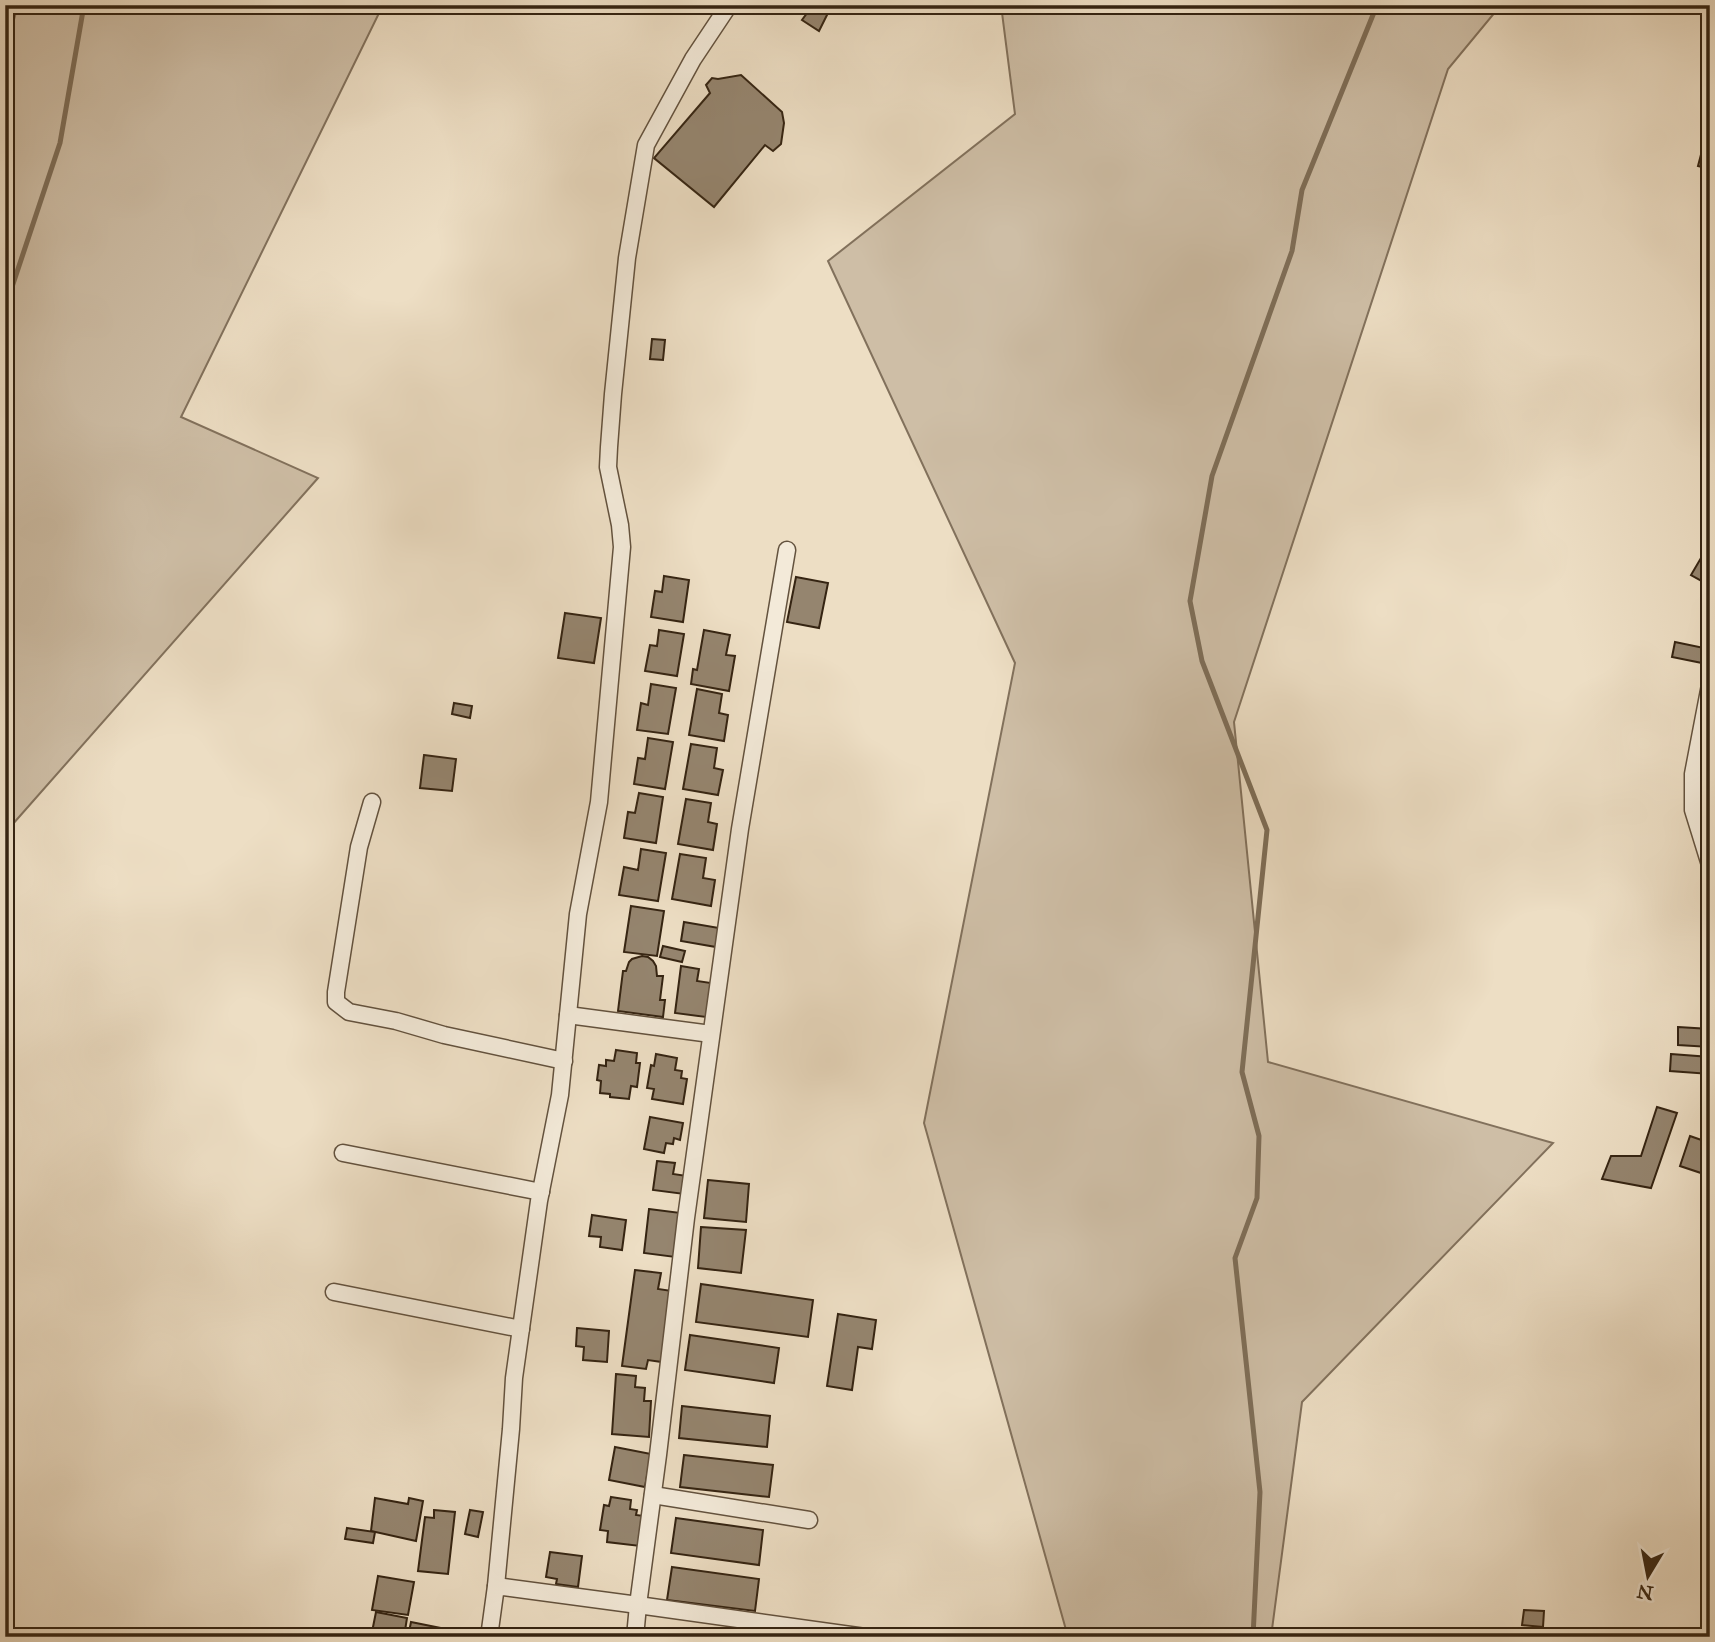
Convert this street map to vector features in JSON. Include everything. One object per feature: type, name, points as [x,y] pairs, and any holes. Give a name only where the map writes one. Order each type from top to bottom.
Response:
[{"type":"street","points":[[489,1637],[514,1378],[541,1192],[560,1095],[578,914],[599,802],[622,547],[621,525],[608,467],[627,258],[646,145],[693,59],[729,5]]},
{"type":"street","points":[[635,1637],[685,1218],[740,829],[787,550]]},
{"type":"street","points":[[1710,685],[1693,774],[1693,810],[1710,865]]},
{"type":"street","points":[[372,802],[359,846],[336,1002],[349,1012],[564,1061]]},
{"type":"street","points":[[568,1015],[711,1034]]},
{"type":"street","points":[[343,1153],[541,1192]]},
{"type":"street","points":[[334,1293],[521,1329]]},
{"type":"street","points":[[653,1494],[809,1520]]},
{"type":"street","points":[[496,1586],[638,1605],[765,1630],[865,1637]]},
{"type":"shaded area","points":[[18,5],[383,5],[181,417],[318,478],[12,825],[8,1170],[5,1189],[5,52]]},
{"type":"shaded area","points":[[1001,5],[1501,5],[1448,69],[1234,722],[1268,1062],[1553,1143],[1302,1402],[1271,1637],[1068,1637],[924,1123],[1015,663],[828,261],[1015,114]]},
{"type":"building","points":[[813,5],[832,5],[819,31],[802,20]]},
{"type":"building","points":[[741,75],[782,112],[784,123],[781,144],[773,151],[765,145],[714,207],[654,158],[710,93],[706,85],[712,78]]},
{"type":"building","points":[[1705,139],[1710,141],[1710,169],[1698,166]]},
{"type":"building","points":[[652,339],[665,340],[663,360],[650,359]]},
{"type":"building","points":[[1701,558],[1710,562],[1709,585],[1691,575]]},
{"type":"building","points":[[664,576],[689,580],[683,622],[651,617],[655,591],[662,592]]},
{"type":"building","points":[[796,577],[828,583],[819,628],[787,622]]},
{"type":"building","points":[[565,613],[601,618],[594,663],[558,658]]},
{"type":"building","points":[[659,630],[684,634],[677,676],[645,671],[650,645],[657,646]]},
{"type":"building","points":[[704,630],[730,635],[726,655],[735,656],[729,691],[691,684],[693,669],[697,670]]},
{"type":"building","points":[[1675,642],[1704,648],[1702,663],[1672,657]]},
{"type":"building","points":[[651,684],[676,688],[668,734],[637,730],[641,703],[648,705]]},
{"type":"building","points":[[697,689],[722,694],[719,713],[728,715],[724,741],[689,735]]},
{"type":"building","points":[[454,703],[472,706],[470,718],[452,714]]},
{"type":"building","points":[[648,738],[673,742],[665,789],[634,784],[638,758],[645,759]]},
{"type":"building","points":[[691,744],[717,748],[714,768],[723,770],[718,795],[683,789]]},
{"type":"building","points":[[424,755],[456,759],[452,791],[420,788]]},
{"type":"building","points":[[639,793],[663,797],[656,843],[624,838],[628,812],[635,813]]},
{"type":"building","points":[[686,799],[711,803],[708,822],[717,824],[713,850],[678,844]]},
{"type":"building","points":[[641,849],[666,853],[658,901],[619,895],[624,867],[638,870]]},
{"type":"building","points":[[680,854],[706,858],[703,878],[715,880],[711,906],[672,899]]},
{"type":"building","points":[[631,906],[664,911],[657,956],[624,952]]},
{"type":"building","points":[[684,922],[719,928],[716,947],[681,941]]},
{"type":"building","points":[[663,946],[685,951],[682,962],[660,957]]},
{"type":"building","points":[[642,956],[653,961],[657,976],[663,976],[660,1000],[665,1000],[663,1017],[618,1011],[623,971],[626,971],[632,959]]},
{"type":"building","points":[[681,966],[699,969],[697,981],[711,983],[706,1017],[675,1013]]},
{"type":"building","points":[[1678,1027],[1710,1029],[1710,1047],[1678,1045]]},
{"type":"building","points":[[616,1050],[637,1053],[636,1063],[640,1063],[637,1087],[631,1086],[629,1099],[600,1093],[601,1081],[597,1080],[599,1065],[606,1066],[606,1060],[614,1061]]},
{"type":"building","points":[[656,1054],[677,1058],[675,1070],[682,1071],[681,1078],[687,1079],[683,1104],[652,1099],[654,1089],[647,1088]]},
{"type":"building","points":[[1671,1054],[1710,1057],[1710,1074],[1670,1071]]},
{"type":"building","points":[[1657,1107],[1677,1113],[1651,1188],[1602,1179],[1611,1156],[1641,1156]]},
{"type":"building","points":[[650,1117],[683,1123],[680,1140],[674,1138],[673,1144],[666,1143],[664,1153],[644,1149]]},
{"type":"building","points":[[1690,1136],[1710,1143],[1710,1176],[1680,1166]]},
{"type":"building","points":[[657,1161],[675,1163],[673,1174],[687,1176],[684,1194],[653,1190]]},
{"type":"building","points":[[708,1180],[749,1184],[746,1222],[704,1218]]},
{"type":"building","points":[[649,1209],[681,1213],[675,1257],[644,1253]]},
{"type":"building","points":[[592,1215],[626,1220],[622,1250],[600,1247],[601,1237],[589,1236]]},
{"type":"building","points":[[701,1227],[746,1230],[741,1273],[698,1268]]},
{"type":"building","points":[[635,1270],[661,1273],[658,1289],[672,1291],[662,1362],[648,1360],[646,1369],[622,1366]]},
{"type":"building","points":[[701,1284],[813,1300],[808,1337],[696,1322]]},
{"type":"building","points":[[838,1314],[876,1320],[872,1349],[858,1347],[852,1390],[827,1386]]},
{"type":"building","points":[[577,1328],[609,1331],[607,1362],[583,1360],[584,1347],[576,1346]]},
{"type":"building","points":[[690,1335],[779,1348],[774,1383],[685,1370]]},
{"type":"building","points":[[616,1374],[636,1376],[635,1387],[645,1388],[644,1401],[651,1401],[649,1437],[612,1434]]},
{"type":"building","points":[[682,1406],[770,1416],[767,1447],[679,1438]]},
{"type":"building","points":[[615,1447],[651,1454],[645,1487],[609,1480]]},
{"type":"building","points":[[684,1455],[773,1465],[769,1497],[680,1487]]},
{"type":"building","points":[[611,1497],[631,1500],[630,1509],[637,1510],[636,1515],[644,1516],[640,1546],[607,1542],[608,1531],[600,1530],[604,1505],[609,1506]]},
{"type":"building","points":[[375,1498],[408,1504],[409,1498],[423,1501],[416,1541],[371,1531]]},
{"type":"building","points":[[434,1510],[455,1512],[448,1574],[418,1571],[425,1517],[434,1518]]},
{"type":"building","points":[[470,1510],[483,1512],[478,1537],[465,1534]]},
{"type":"building","points":[[676,1518],[763,1530],[759,1565],[671,1553]]},
{"type":"building","points":[[347,1528],[375,1532],[373,1543],[345,1539]]},
{"type":"building","points":[[550,1552],[582,1556],[578,1587],[556,1584],[557,1579],[546,1577]]},
{"type":"building","points":[[672,1567],[759,1579],[755,1611],[667,1600]]},
{"type":"building","points":[[378,1576],[414,1582],[408,1615],[372,1610]]},
{"type":"building","points":[[1524,1610],[1544,1611],[1543,1627],[1522,1625]]},
{"type":"building","points":[[376,1612],[407,1618],[404,1637],[371,1637]]},
{"type":"building","points":[[411,1622],[476,1635],[476,1637],[408,1637]]},
{"type":"building","points":[[590,1631],[615,1634],[615,1637],[589,1637]]},
{"type":"waterway","points":[[5,308],[60,143],[84,5]]},
{"type":"waterway","points":[[1253,1637],[1260,1492],[1235,1258],[1257,1198],[1259,1136],[1242,1072],[1267,830],[1202,661],[1190,601],[1212,476],[1292,251],[1302,190],[1377,5]]}]
